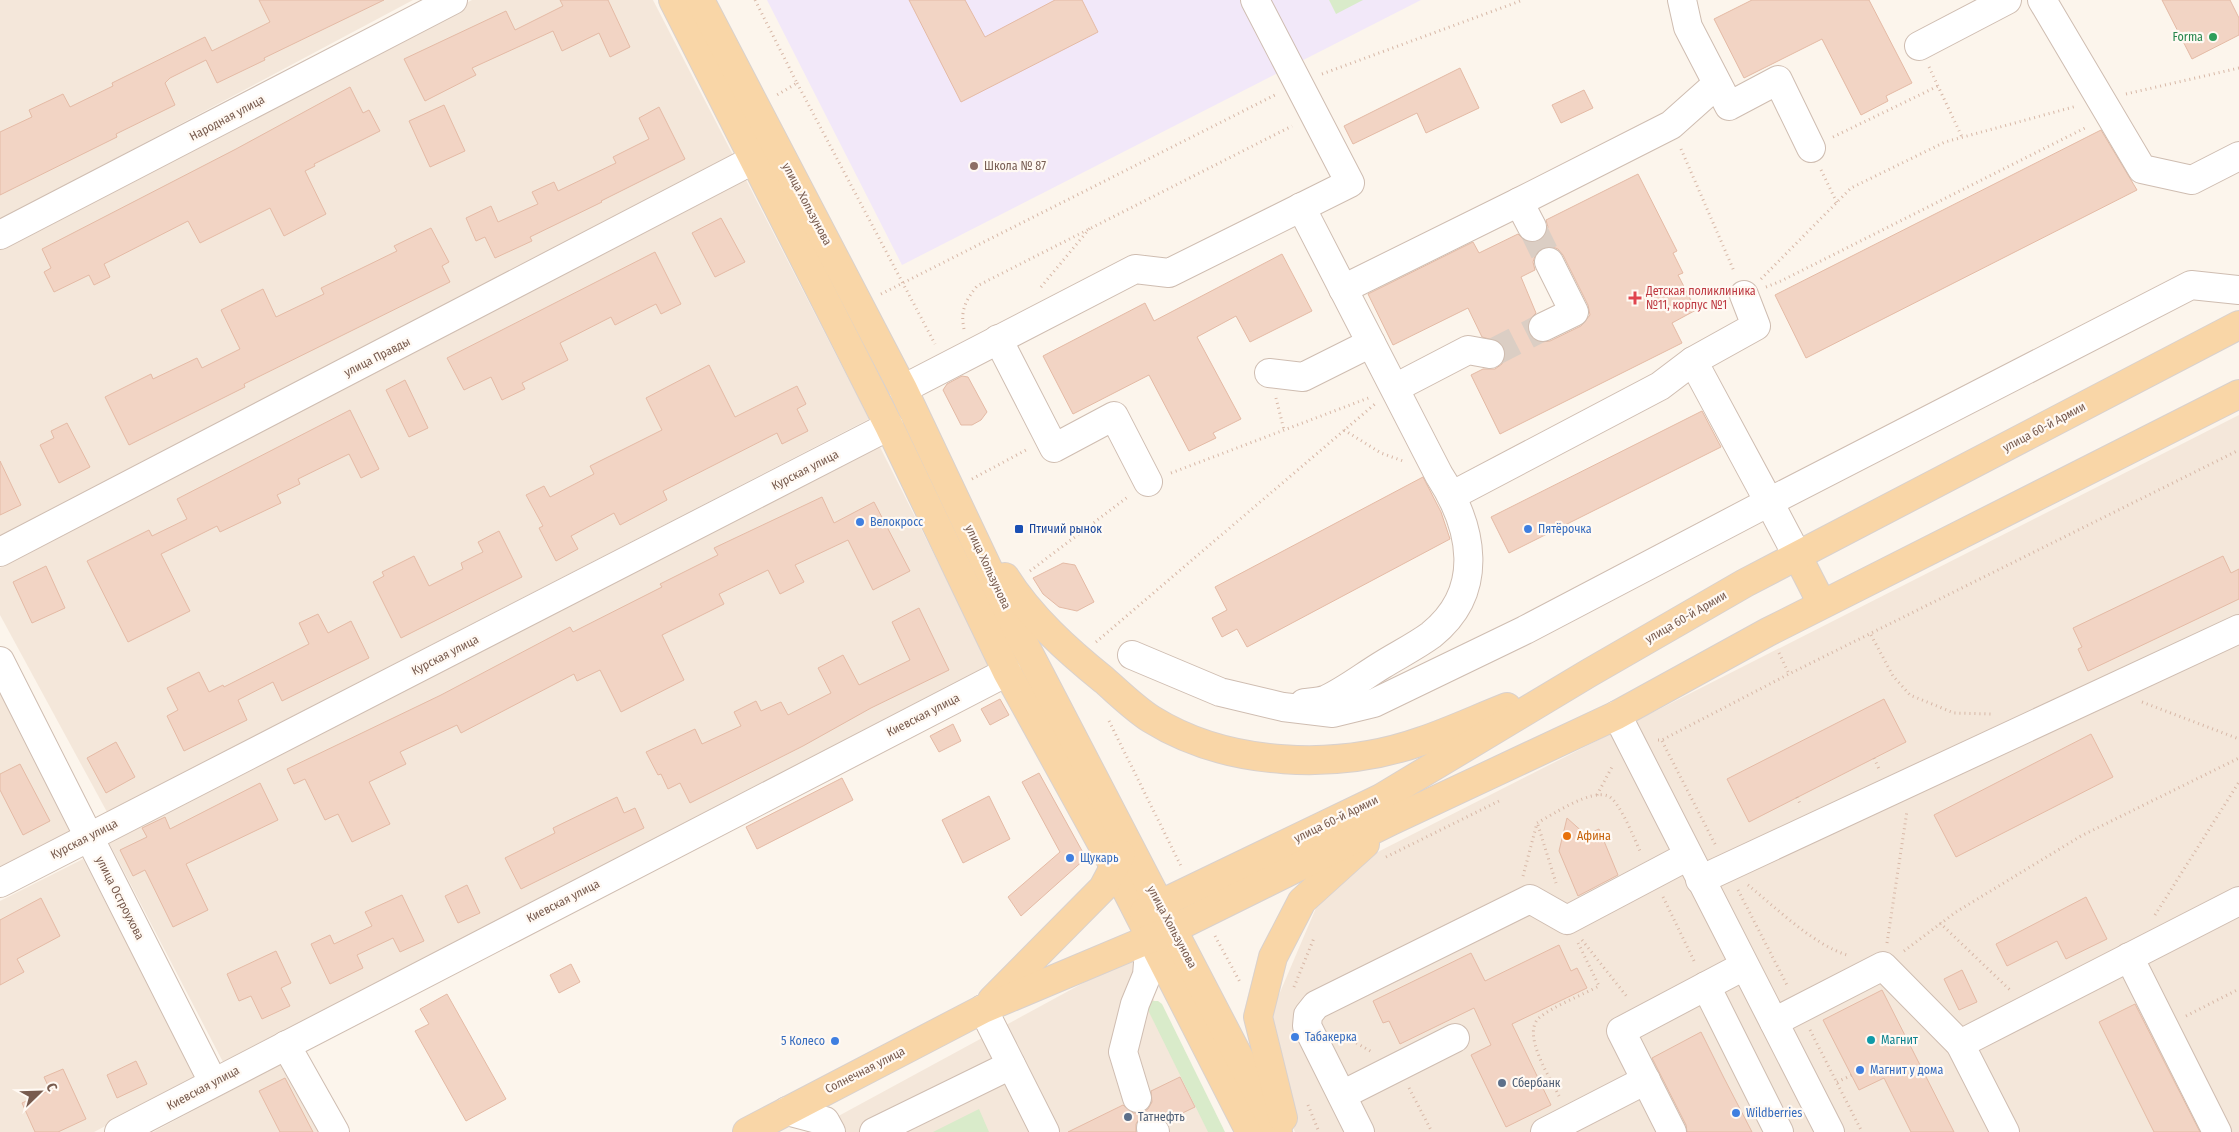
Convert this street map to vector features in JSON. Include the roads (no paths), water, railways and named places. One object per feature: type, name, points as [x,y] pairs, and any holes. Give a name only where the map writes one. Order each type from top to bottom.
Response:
[{"type":"main road","name":"улица Хользунова","points":[[673,0],[889,426],[1007,672],[1114,866],[1149,910],[1278,1132]]},
{"type":"main road","name":"улица Хользунова","points":[[700,0],[903,389],[960,487],[1021,638],[1128,842],[1149,910]]},
{"type":"main road","name":"улица 60-й Армии","points":[[1149,910],[1381,798],[1589,673],[1745,583],[2239,325]]},
{"type":"main road","points":[[1162,934],[1391,821],[1622,726],[1822,604],[2239,394]]},
{"type":"main road","points":[[960,487],[1015,593],[1070,653],[1150,718],[1194,740],[1260,758],[1346,760],[1421,742],[1589,673]]},
{"type":"main road","points":[[1798,557],[1822,604]]},
{"type":"main road","points":[[1286,1132],[1258,1017],[1273,957],[1302,901],[1391,821]]},
{"type":"main road","name":"Солнечная улица","points":[[983,1009],[1103,888],[1128,842]]},
{"type":"main road","name":"улица Хользунова","points":[[1162,934],[1250,1132]]},
{"type":"main road","name":"Солнечная улица","points":[[747,1132],[983,1009],[1162,934]]},
{"type":"street","name":"Народная улица","points":[[0,235],[453,0]]},
{"type":"street","points":[[903,389],[1135,269],[1169,273],[1350,183],[1255,0]]},
{"type":"street","points":[[1682,0],[1688,27],[1729,106],[1778,80],[1811,148]]},
{"type":"street","points":[[1919,46],[2007,0]]},
{"type":"street","points":[[2042,0],[2142,169],[2192,180],[2239,156]]},
{"type":"street","points":[[1343,289],[1671,125],[1717,84]]},
{"type":"street","name":"улица Правды","points":[[0,552],[753,160]]},
{"type":"street","points":[[1519,202],[1532,227]]},
{"type":"street","points":[[1282,707],[1326,699],[1431,634],[1453,612],[1464,590],[1470,561],[1465,524],[1301,207]]},
{"type":"street","points":[[1543,327],[1574,312],[1549,262]]},
{"type":"street","points":[[1132,654],[1220,692],[1282,707],[1333,713],[1374,703],[1525,630],[2191,285],[2239,290]]},
{"type":"street","points":[[1446,485],[1660,386],[1693,361],[1756,326],[1744,295]]},
{"type":"street","points":[[998,340],[1054,448],[1114,416],[1148,482]]},
{"type":"street","points":[[1269,373],[1303,377],[1371,343]]},
{"type":"street","points":[[1394,388],[1468,350],[1490,354]]},
{"type":"street","points":[[1693,361],[1798,557]]},
{"type":"street","name":"Курская улица","points":[[0,883],[889,426]]},
{"type":"street","points":[[1700,880],[2239,629]]},
{"type":"street","name":"улица Остроухова","points":[[0,661],[214,1082]]},
{"type":"street","name":"Киевская улица","points":[[119,1132],[1007,672]]},
{"type":"street","points":[[1622,726],[1830,1132]]},
{"type":"street","points":[[1360,1132],[1307,1026],[1308,1015],[1316,1005],[1530,899],[1567,920],[1688,856]]},
{"type":"street","points":[[1960,1044],[2239,901]]},
{"type":"street","points":[[1137,1098],[1123,1052],[1135,1004],[1162,934]]},
{"type":"street","points":[[2129,957],[2218,1132]]},
{"type":"street","points":[[1672,1132],[1621,1031],[1744,966]]},
{"type":"street","points":[[1774,1022],[1883,966],[1960,1044],[2005,1132]]},
{"type":"street","points":[[1706,986],[1779,1132]]},
{"type":"street","points":[[983,1009],[1045,1132]]},
{"type":"street","points":[[1342,1095],[1455,1038]]},
{"type":"street","points":[[286,1045],[335,1132]]},
{"type":"street","points":[[874,1132],[1011,1065]]},
{"type":"street","points":[[1545,1132],[1646,1080]]},
{"type":"street","points":[[787,1111],[825,1121],[831,1132]]},
{"type":"tunnel","points":[[1532,227],[1549,262]]},
{"type":"tunnel","points":[[1490,354],[1543,327]]},
{"type":"place","name":"Forma","points":[[2213,37]]},
{"type":"place","name":"Школа № 87","points":[[974,166]]},
{"type":"place","name":"Детская поликлиника №11, корпус №1","points":[[1635,298]]},
{"type":"place","name":"Велокросс","points":[[860,522]]},
{"type":"place","name":"Птичий рынок","points":[[1019,529]]},
{"type":"place","name":"Пятёрочка","points":[[1528,529]]},
{"type":"place","name":"Афина","points":[[1567,836]]},
{"type":"place","name":"Щукарь","points":[[1070,858]]},
{"type":"place","name":"Табакерка","points":[[1295,1037]]},
{"type":"place","name":"Магнит","points":[[1871,1040]]},
{"type":"place","name":"5 Колесо","points":[[835,1041]]},
{"type":"place","name":"Магнит у дома","points":[[1860,1070]]},
{"type":"place","name":"Сбербанк","points":[[1502,1083]]},
{"type":"place","name":"Wildberries","points":[[1736,1113]]},
{"type":"place","name":"Татнефть","points":[[1128,1117]]}]
